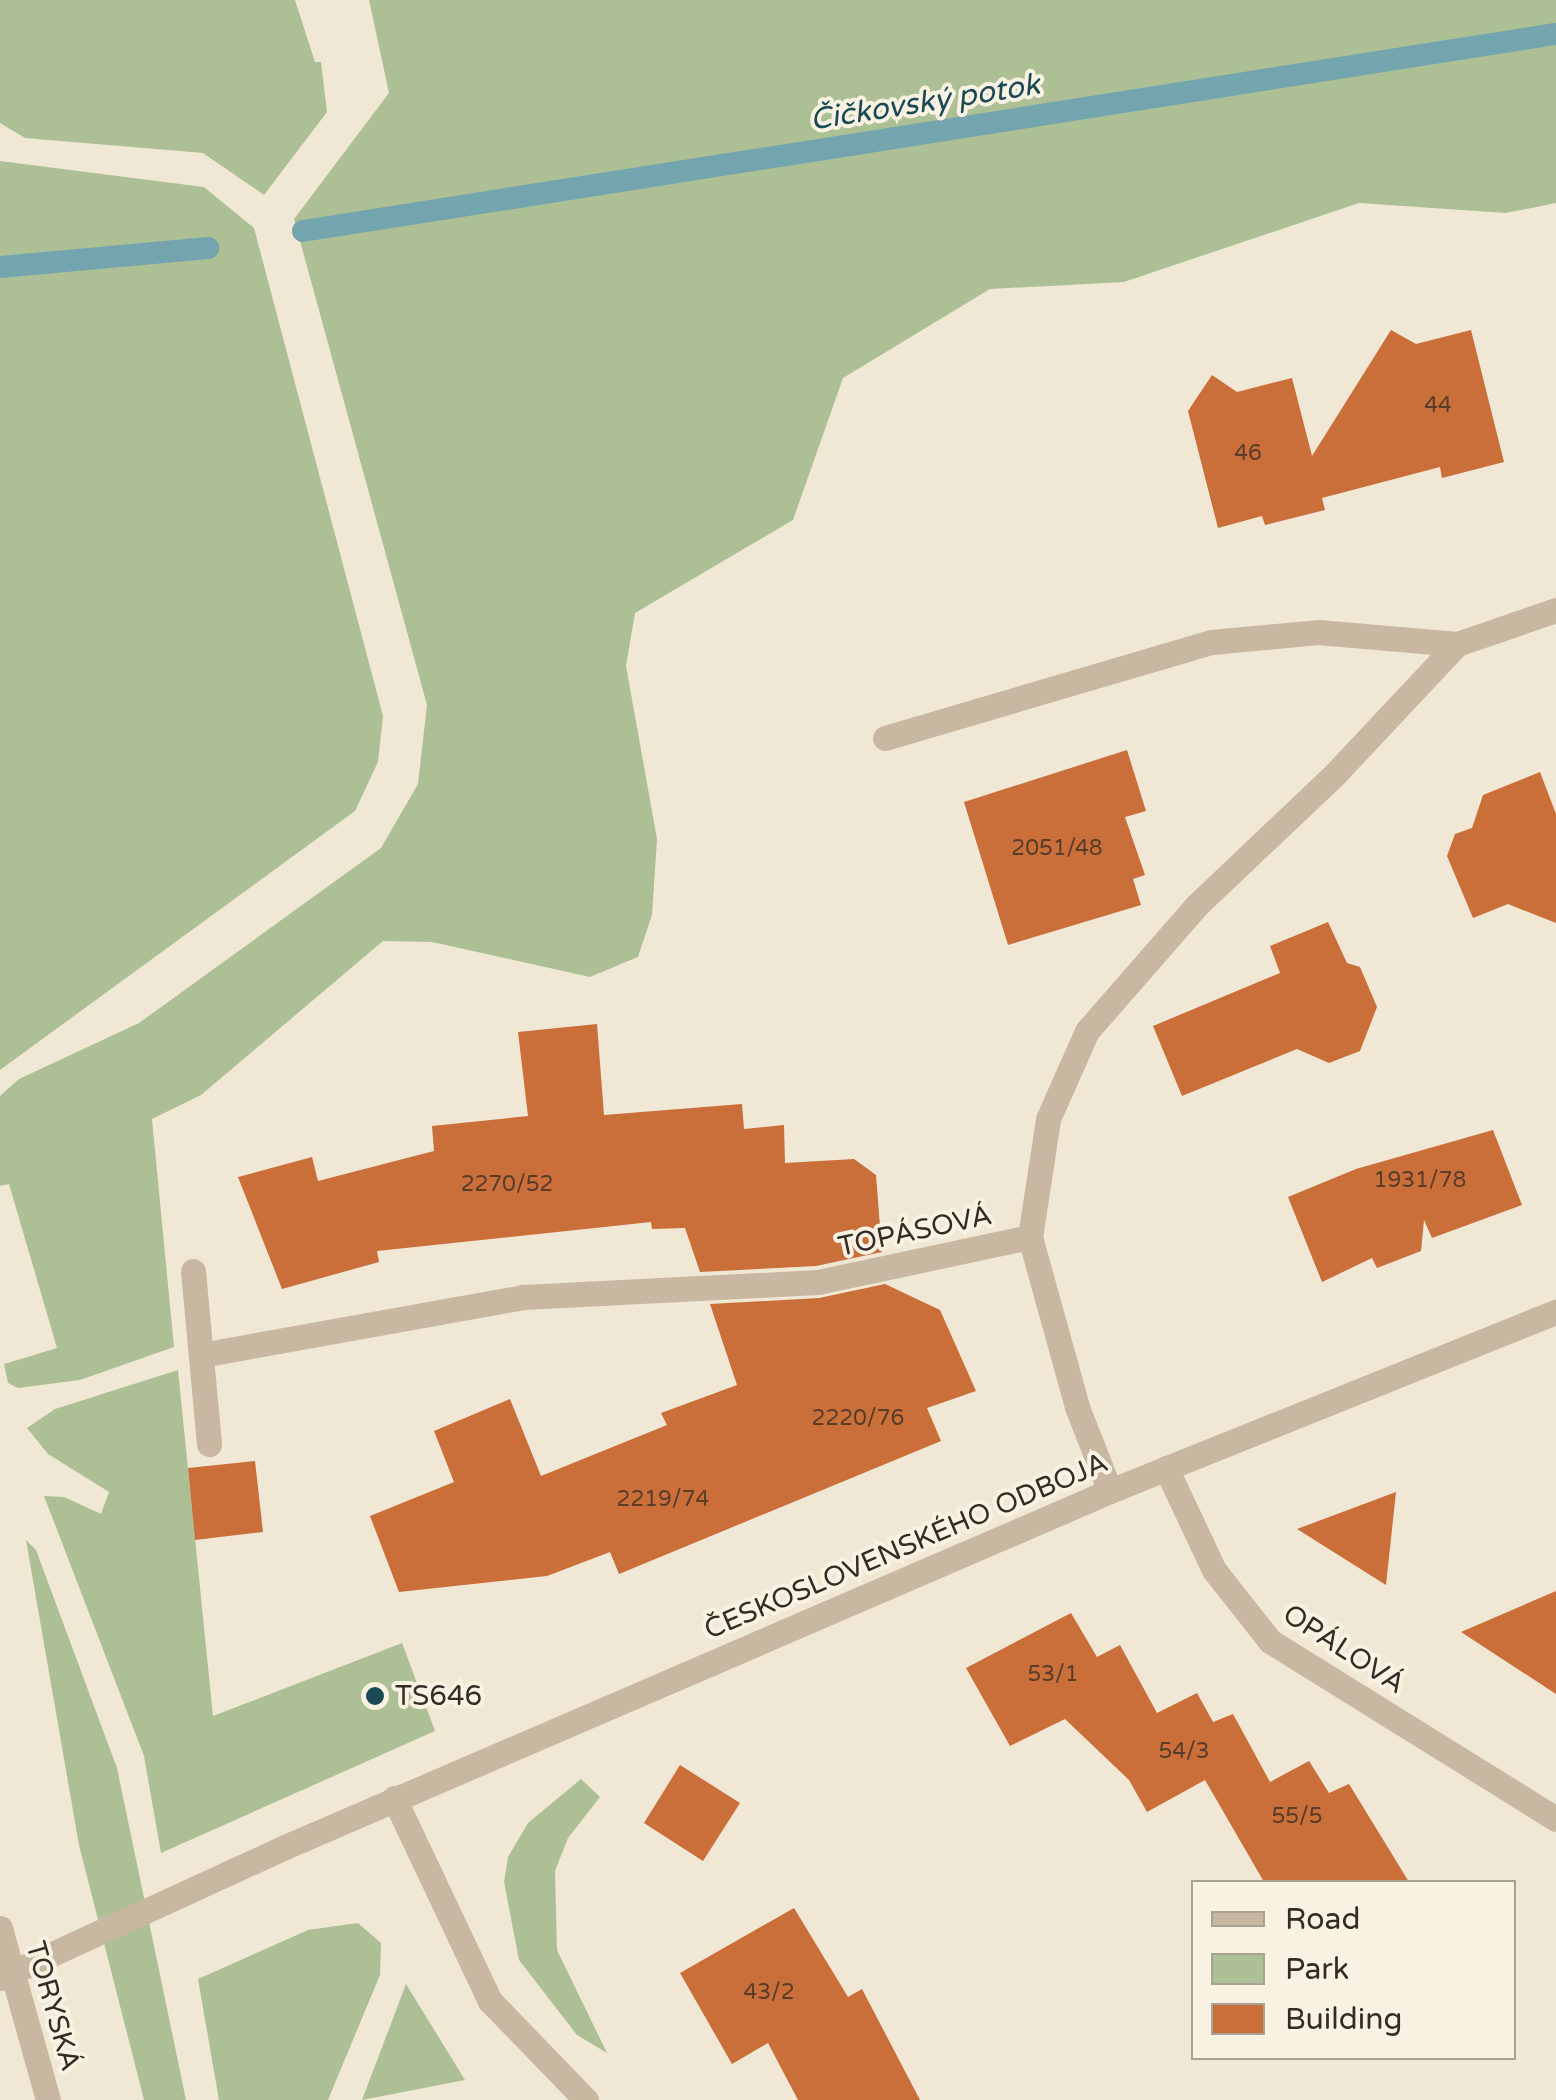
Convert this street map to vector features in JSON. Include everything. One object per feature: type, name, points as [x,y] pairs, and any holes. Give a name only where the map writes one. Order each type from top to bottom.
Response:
[{"type":"street","name":"TOPÁSOVÁ","points":[[201,1355],[523,1296],[818,1282],[1030,1237],[1048,1119],[1086,1030],[1196,906],[1336,774],[1458,644],[1556,610]]},
{"type":"street","points":[[885,738],[1211,642],[1318,632],[1458,644]]},
{"type":"street","points":[[1030,1237],[1078,1407],[1110,1491]]},
{"type":"street","points":[[193,1271],[210,1444]]},
{"type":"street","name":"ČESKOSLOVENSKÉHO ODBOJA","points":[[0,1978],[394,1798],[1110,1491],[1556,1312]]},
{"type":"street","name":"OPÁLOVÁ","points":[[1166,1468],[1214,1570],[1270,1641],[1556,1818]]},
{"type":"street","points":[[394,1798],[490,2002],[586,2100]]},
{"type":"street","name":"TORYSKÁ","points":[[0,1928],[48,2100]]},
{"type":"green space","points":[[0,0],[295,0],[315,62],[321,62],[327,112],[264,195],[203,153],[25,138],[0,123]]},
{"type":"green space","points":[[369,0],[1556,0],[1556,203],[1506,213],[1359,203],[1124,282],[990,289],[843,378],[793,520],[635,613],[626,666],[657,839],[652,915],[638,957],[590,977],[432,942],[383,941],[201,1095],[152,1119],[174,1347],[80,1380],[18,1388],[8,1383],[4,1364],[57,1348],[9,1184],[0,1186],[0,1096],[19,1079],[139,1023],[381,848],[418,784],[427,705],[294,219],[389,93]]},
{"type":"green space","points":[[0,161],[204,187],[254,228],[383,716],[378,762],[355,811],[0,1070]]},
{"type":"green space","points":[[178,1370],[213,1716],[402,1643],[435,1731],[161,1853],[144,1756],[44,1496],[64,1497],[101,1514],[109,1492],[48,1454],[27,1428],[55,1409]]},
{"type":"green space","points":[[26,1540],[36,1550],[117,1768],[186,2100],[144,2100],[79,1845]]},
{"type":"green space","points":[[581,1779],[600,1797],[568,1838],[555,1871],[557,1950],[607,2053],[577,2035],[519,1960],[504,1882],[508,1857],[528,1823]]},
{"type":"green space","points":[[358,1923],[381,1943],[380,1975],[328,2100],[219,2100],[198,1979],[308,1930]]},
{"type":"green space","points":[[406,1984],[465,2080],[362,2100]]},
{"type":"building","points":[[1391,330],[1416,344],[1471,330],[1504,462],[1442,478],[1440,467],[1322,498],[1325,510],[1265,525],[1262,516],[1218,528],[1188,411],[1212,375],[1237,392],[1292,378],[1312,456]]},
{"type":"building","points":[[1127,750],[1146,811],[1125,817],[1145,875],[1133,879],[1141,905],[1008,945],[964,802]]},
{"type":"building","points":[[1540,772],[1556,814],[1556,923],[1508,904],[1473,918],[1447,856],[1455,834],[1472,828],[1483,795]]},
{"type":"building","points":[[1328,922],[1347,963],[1360,967],[1377,1007],[1360,1051],[1329,1063],[1297,1049],[1182,1096],[1153,1026],[1280,973],[1270,946]]},
{"type":"building","points":[[597,1024],[604,1115],[742,1104],[744,1129],[784,1125],[785,1163],[854,1159],[876,1175],[882,1252],[816,1266],[700,1272],[685,1228],[652,1229],[651,1222],[377,1251],[379,1262],[282,1289],[238,1177],[312,1157],[318,1181],[434,1151],[432,1126],[528,1116],[518,1032]]},
{"type":"building","points":[[1493,1130],[1522,1205],[1432,1238],[1424,1220],[1421,1251],[1377,1268],[1372,1258],[1322,1282],[1288,1197],[1356,1169]]},
{"type":"building","points":[[885,1284],[940,1310],[976,1391],[927,1408],[941,1441],[619,1574],[610,1552],[547,1576],[399,1592],[370,1516],[454,1482],[434,1431],[510,1399],[541,1476],[667,1425],[661,1413],[737,1385],[710,1304],[819,1298]]},
{"type":"building","points":[[255,1461],[263,1532],[195,1540],[188,1468]]},
{"type":"building","points":[[1396,1492],[1386,1585],[1297,1529]]},
{"type":"building","points":[[1556,1591],[1556,1694],[1461,1632]]},
{"type":"building","points":[[1071,1613],[1097,1657],[1120,1645],[1157,1713],[1197,1693],[1213,1722],[1233,1714],[1270,1782],[1309,1761],[1329,1793],[1349,1784],[1408,1880],[1263,1880],[1205,1780],[1147,1812],[1129,1780],[1065,1719],[1010,1746],[966,1668]]},
{"type":"building","points":[[680,1765],[740,1803],[703,1861],[644,1823]]},
{"type":"building","points":[[794,1908],[848,1997],[862,1989],[920,2100],[798,2100],[768,2043],[732,2064],[680,1973]]},
{"type":"waterway","name":"Čičkovský potok","points":[[303,231],[1556,34]]},
{"type":"waterway","name":"Čičkovský potok","points":[[0,267],[208,248]]},
{"type":"place","name":"TS646","points":[[375,1696]]}]
